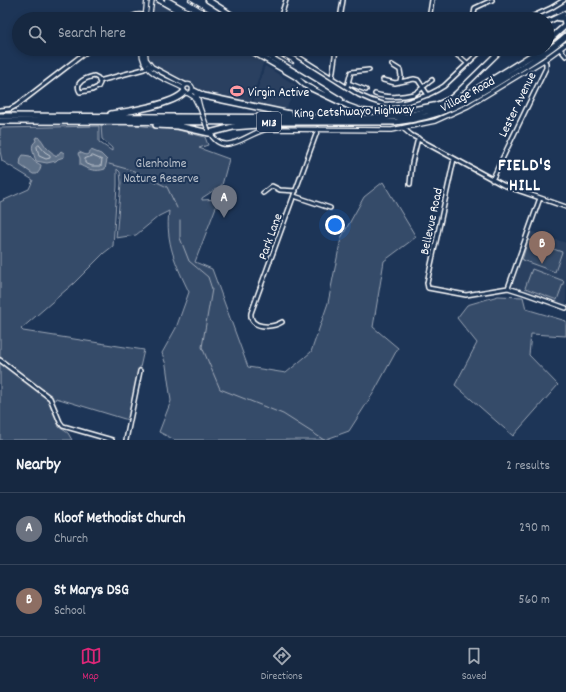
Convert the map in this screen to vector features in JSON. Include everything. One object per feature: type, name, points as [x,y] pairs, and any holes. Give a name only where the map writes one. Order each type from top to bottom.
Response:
[{"type":"highway","points":[[559,18],[564,18],[566,25]]},
{"type":"highway","points":[[554,37],[566,25]]},
{"type":"highway","points":[[554,38],[566,25]]},
{"type":"highway","name":"King Cetshwayo Highway","points":[[554,46],[566,36]]},
{"type":"highway","name":"King Cetshwayo Highway","points":[[0,116],[396,117],[435,110],[456,102],[529,56]]},
{"type":"highway","name":"King Cetshwayo Highway","points":[[0,121],[286,123],[395,122],[433,116],[449,110],[472,99],[540,56]]},
{"type":"highway","points":[[76,116],[139,110],[178,97],[186,90]]},
{"type":"highway","points":[[193,91],[204,96],[250,107],[305,117]]},
{"type":"highway","points":[[125,121],[178,126],[210,133],[233,127],[286,123]]},
{"type":"main road","points":[[160,0],[180,12]]},
{"type":"main road","points":[[167,0],[188,12]]},
{"type":"main road","points":[[208,0],[227,12]]},
{"type":"main road","points":[[554,20],[566,13]]},
{"type":"main road","points":[[260,56],[296,77],[315,92],[367,112],[396,112],[417,109],[443,102],[456,94],[495,56]]},
{"type":"main road","points":[[269,56],[310,80],[351,107]]},
{"type":"main road","points":[[307,87],[311,84],[310,80]]},
{"type":"main road","points":[[315,92],[316,84]]},
{"type":"street","points":[[147,0],[147,12]]},
{"type":"street","points":[[149,12],[152,0]]},
{"type":"street","points":[[282,12],[286,0]]},
{"type":"street","points":[[341,12],[343,0]]},
{"type":"street","points":[[430,12],[432,0]]},
{"type":"street","points":[[474,12],[475,8],[492,0]]},
{"type":"street","points":[[543,12],[564,0]]},
{"type":"street","name":"Village Road","points":[[554,53],[566,44]]},
{"type":"street","points":[[560,49],[566,56]]},
{"type":"street","points":[[0,110],[10,109],[16,106],[81,56]]},
{"type":"street","points":[[142,56],[142,59],[158,75],[186,90],[194,97],[210,133]]},
{"type":"street","points":[[146,56],[148,66]]},
{"type":"street","points":[[297,56],[364,97],[383,104],[402,102],[428,95],[444,86],[475,56]]},
{"type":"street","points":[[332,78],[335,56]]},
{"type":"street","points":[[458,56],[467,63]]},
{"type":"street","name":"Village Road","points":[[210,133],[218,143],[229,145],[263,130],[392,130],[404,129],[435,122],[460,111],[550,56]]},
{"type":"street","name":"Lester Avenue","points":[[492,180],[546,68],[546,63],[544,60]]},
{"type":"street","points":[[392,65],[400,70],[400,81]]},
{"type":"street","points":[[99,81],[148,66]]},
{"type":"street","points":[[347,87],[351,72],[369,70]]},
{"type":"street","points":[[97,77],[99,81],[100,86],[96,88],[83,92],[78,90],[78,85],[86,78],[97,77]]},
{"type":"street","points":[[383,80],[395,83],[414,79],[418,80],[428,95]]},
{"type":"street","points":[[375,94],[380,96],[402,96],[414,94],[432,80]]},
{"type":"street","points":[[348,83],[366,90]]},
{"type":"street","points":[[186,90],[191,86],[197,96],[200,108]]},
{"type":"street","points":[[186,90],[193,91]]},
{"type":"street","name":"Park Lane","points":[[282,322],[274,326],[262,326],[253,321],[251,316],[318,129]]},
{"type":"street","points":[[404,129],[492,180],[566,207]]},
{"type":"street","points":[[410,184],[412,163],[418,138]]},
{"type":"street","name":"Bellevue Road","points":[[454,159],[427,283],[428,288],[466,295],[508,288]]},
{"type":"street","points":[[263,193],[272,186],[280,190],[296,192]]},
{"type":"street","points":[[294,196],[330,208]]},
{"type":"street","points":[[540,198],[508,288],[566,308]]},
{"type":"street","points":[[0,360],[50,398],[63,426],[112,440]]},
{"type":"street","points":[[126,440],[140,372]]},
{"type":"shaded area","points":[[153,0],[158,0],[177,12],[150,12]]},
{"type":"shaded area","points":[[147,56],[256,56],[264,60],[250,106],[202,94],[193,89],[190,85],[152,66]]},
{"type":"shaded area","points":[[265,66],[297,86],[284,113],[252,106]]},
{"type":"shaded area","points":[[529,231],[566,243],[566,305],[511,285]]},
{"type":"green space","name":"Glenholme Nature Reserve","points":[[127,124],[178,130],[205,137],[208,145],[199,148],[229,159],[222,185],[202,198],[202,200],[219,199],[195,262],[212,269],[248,367],[286,373],[311,352],[328,303],[341,238],[364,197],[383,182],[416,237],[384,261],[373,327],[398,348],[374,392],[349,431],[324,440],[175,440],[159,432],[171,401],[166,365],[162,353],[176,328],[189,292],[176,263],[170,243],[168,222],[169,211],[159,216],[136,235],[116,238],[121,183],[120,172],[117,169],[113,246],[74,283],[21,329],[23,331],[144,350],[128,420],[56,398],[52,406],[59,427],[68,433],[72,440],[0,440],[0,202],[29,189],[33,180],[2,161],[0,151],[0,128],[99,126],[99,142],[112,151],[112,148],[102,139],[101,125]]},
{"type":"green space","points":[[528,240],[562,252],[555,272],[522,260]]},
{"type":"green space","points":[[532,269],[564,281],[557,300],[525,288]]},
{"type":"green space","points":[[498,296],[523,297],[526,309],[566,321],[566,336],[531,334],[529,355],[558,385],[513,436],[455,385],[477,343],[457,318],[467,305]]},
{"type":"water","points":[[38,137],[56,157],[61,151],[64,153],[64,157],[47,163],[36,161],[32,147],[36,141],[35,138]]},
{"type":"water","points":[[91,150],[101,154],[107,160],[105,169],[92,170],[80,165],[79,152],[86,155]]},
{"type":"water","points":[[23,155],[30,156],[34,161],[41,165],[37,174],[33,174],[20,165]]},
{"type":"waterway","points":[[109,164],[134,171],[167,187],[177,208]]},
{"type":"waterway","points":[[180,220],[180,238],[189,261],[208,277],[212,289],[202,347],[220,389],[283,414],[324,440]]},
{"type":"railway","points":[[189,0],[209,12]]},
{"type":"railway","points":[[281,56],[293,63]]},
{"type":"place","name":"Virgin Active","points":[[237,91]]},
{"type":"place","name":"Kloof Methodist Church","points":[[224,218]]},
{"type":"place","name":"St Marys DSG","points":[[542,264]]},
{"type":"district","name":"FIELD'S HILL","points":[[525,174]]}]
